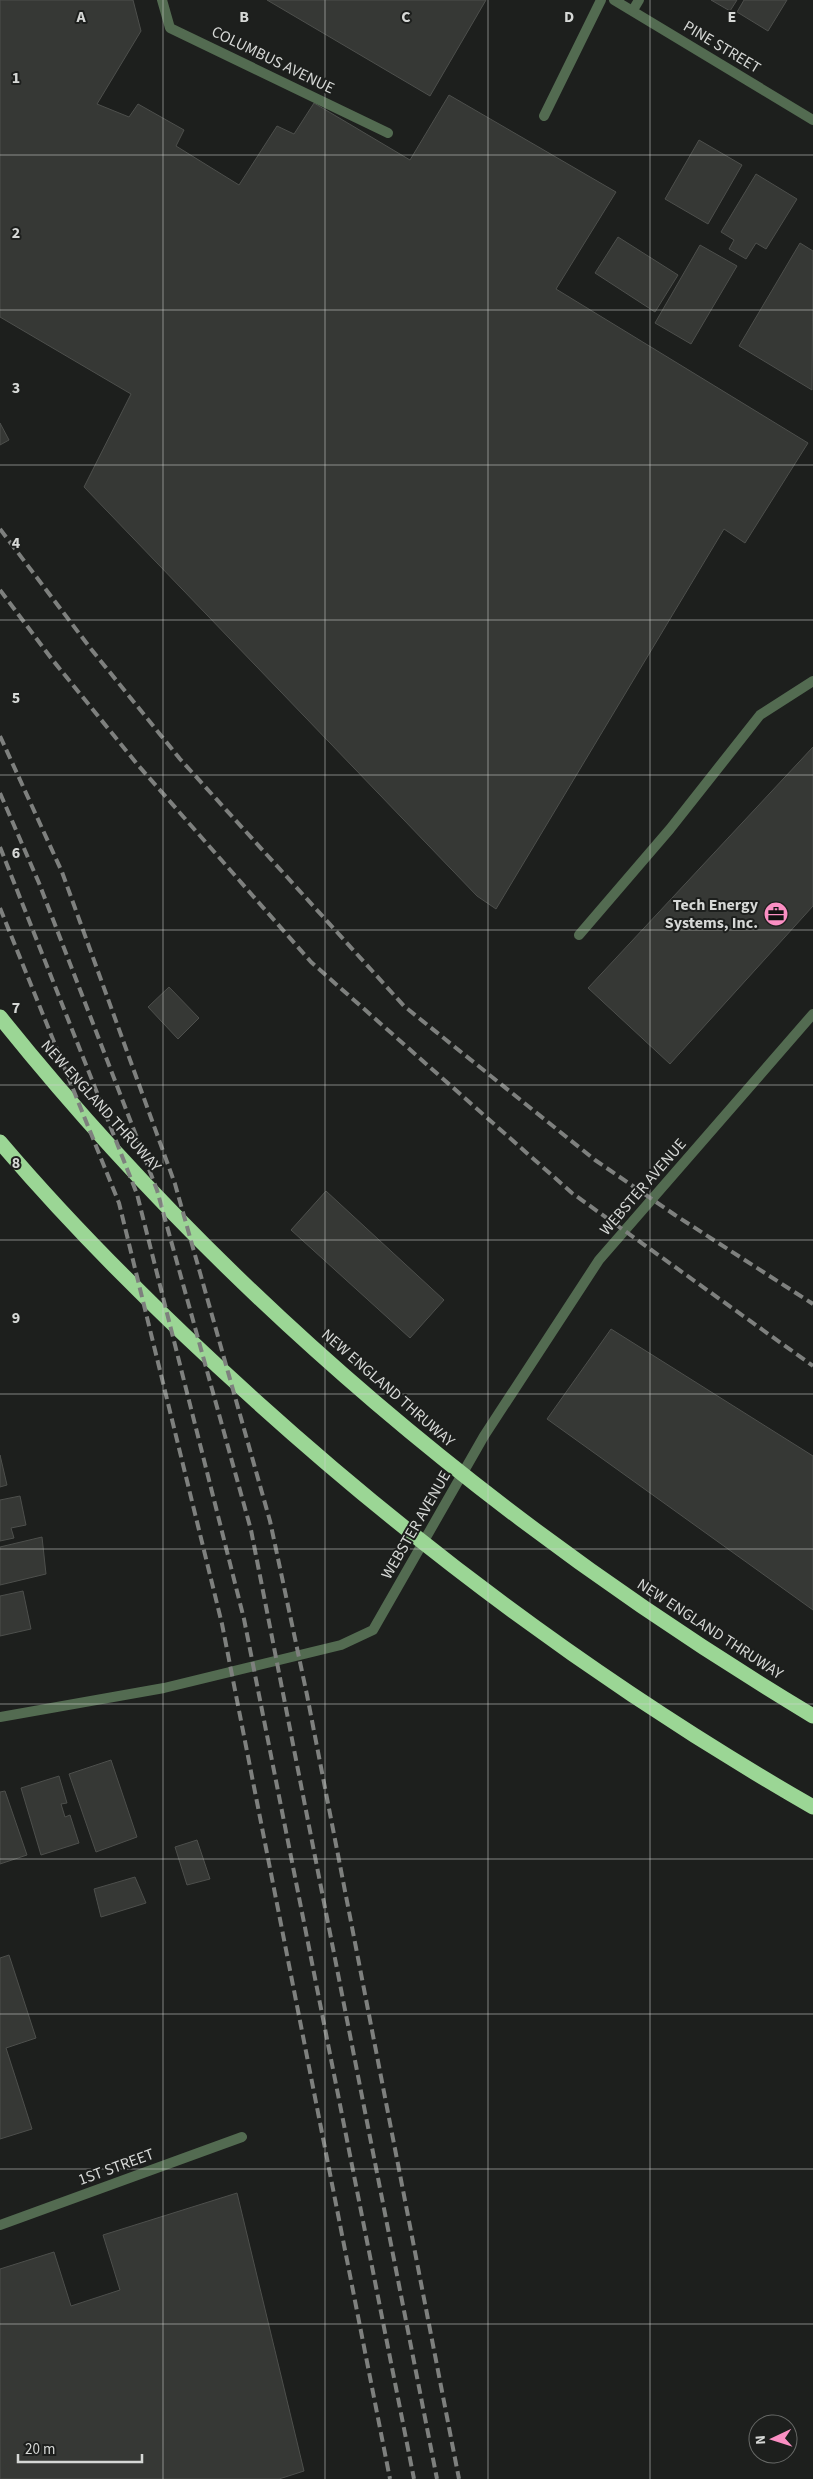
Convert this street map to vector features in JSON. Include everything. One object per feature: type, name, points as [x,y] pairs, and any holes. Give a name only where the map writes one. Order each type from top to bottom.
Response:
[{"type":"highway","name":"NEW ENGLAND THRUWAY","points":[[0,1017],[151,1190],[236,1275],[348,1380],[464,1476],[585,1567],[710,1652],[813,1716]]},
{"type":"highway","points":[[3,1146],[110,1261],[215,1364],[326,1464],[444,1561],[556,1644],[625,1691],[714,1748],[813,1807]]},
{"type":"street","name":"COLUMBUS AVENUE","points":[[162,0],[170,28],[388,133]]},
{"type":"street","points":[[544,116],[600,0]]},
{"type":"street","name":"PINE STREET","points":[[614,0],[813,120]]},
{"type":"street","points":[[633,10],[639,0]]},
{"type":"street","points":[[578,934],[670,829],[760,714],[813,681]]},
{"type":"street","name":"WEBSTER AVENUE","points":[[0,1717],[164,1688],[340,1645],[373,1630],[484,1436],[599,1260],[813,1014]]},
{"type":"street","name":"1ST STREET","points":[[0,2225],[242,2137]]},
{"type":"building","points":[[0,0],[133,0],[141,31],[97,104],[129,117],[138,104],[184,130],[176,146],[239,185],[277,126],[294,134],[314,103],[410,160],[449,95],[616,192],[556,289],[808,443],[745,543],[724,529],[496,909],[477,896],[84,487],[131,394],[0,317]]},
{"type":"building","points":[[267,0],[486,0],[430,96]]},
{"type":"building","points":[[711,0],[737,0],[730,11]]},
{"type":"building","points":[[744,0],[787,0],[768,31],[737,12]]},
{"type":"building","points":[[699,140],[742,165],[708,224],[665,199]]},
{"type":"building","points":[[756,174],[797,199],[766,249],[756,243],[746,259],[729,249],[734,240],[721,232]]},
{"type":"building","points":[[618,237],[678,275],[655,312],[595,273]]},
{"type":"building","points":[[800,243],[813,251],[812,390],[739,346]]},
{"type":"building","points":[[700,245],[737,266],[691,344],[655,323]]},
{"type":"building","points":[[0,423],[9,440],[0,445]]},
{"type":"building","points":[[813,747],[813,906],[670,1064],[588,988]]},
{"type":"building","points":[[169,987],[199,1018],[178,1039],[148,1007]]},
{"type":"building","points":[[326,1191],[444,1300],[410,1338],[291,1230]]},
{"type":"building","points":[[611,1329],[813,1456],[813,1610],[547,1419]]},
{"type":"building","points":[[0,1455],[7,1485],[0,1487]]},
{"type":"building","points":[[20,1496],[26,1525],[11,1528],[14,1538],[0,1541],[0,1500]]},
{"type":"building","points":[[42,1537],[46,1574],[0,1585],[0,1547]]},
{"type":"building","points":[[23,1591],[31,1629],[0,1636],[0,1596]]},
{"type":"building","points":[[111,1760],[137,1837],[96,1852],[69,1774]]},
{"type":"building","points":[[59,1776],[67,1803],[61,1804],[65,1817],[70,1815],[79,1843],[41,1855],[21,1788]]},
{"type":"building","points":[[5,1791],[27,1855],[0,1864],[0,1792]]},
{"type":"building","points":[[197,1840],[210,1879],[187,1885],[175,1847]]},
{"type":"building","points":[[135,1877],[146,1903],[101,1917],[94,1889]]},
{"type":"building","points":[[9,1955],[36,2038],[6,2048],[32,2129],[0,2139],[0,1958]]},
{"type":"building","points":[[237,2193],[304,2471],[279,2479],[0,2479],[0,2269],[54,2252],[71,2306],[120,2290],[103,2235]]},
{"type":"railway","points":[[0,529],[91,649],[180,759],[404,1006],[595,1160],[675,1215],[813,1304]]},
{"type":"railway","points":[[0,590],[51,658],[137,764],[311,962],[572,1193],[813,1366]]},
{"type":"railway","points":[[0,736],[62,872],[175,1184],[270,1521],[307,1695],[459,2479]]},
{"type":"railway","points":[[0,793],[39,883],[157,1190],[251,1530],[437,2479]]},
{"type":"railway","points":[[0,847],[137,1194],[244,1619],[414,2479]]},
{"type":"railway","points":[[0,908],[119,1203],[222,1624],[390,2479]]},
{"type":"place","name":"Tech Energy Systems, Inc.","points":[[776,914]]}]
